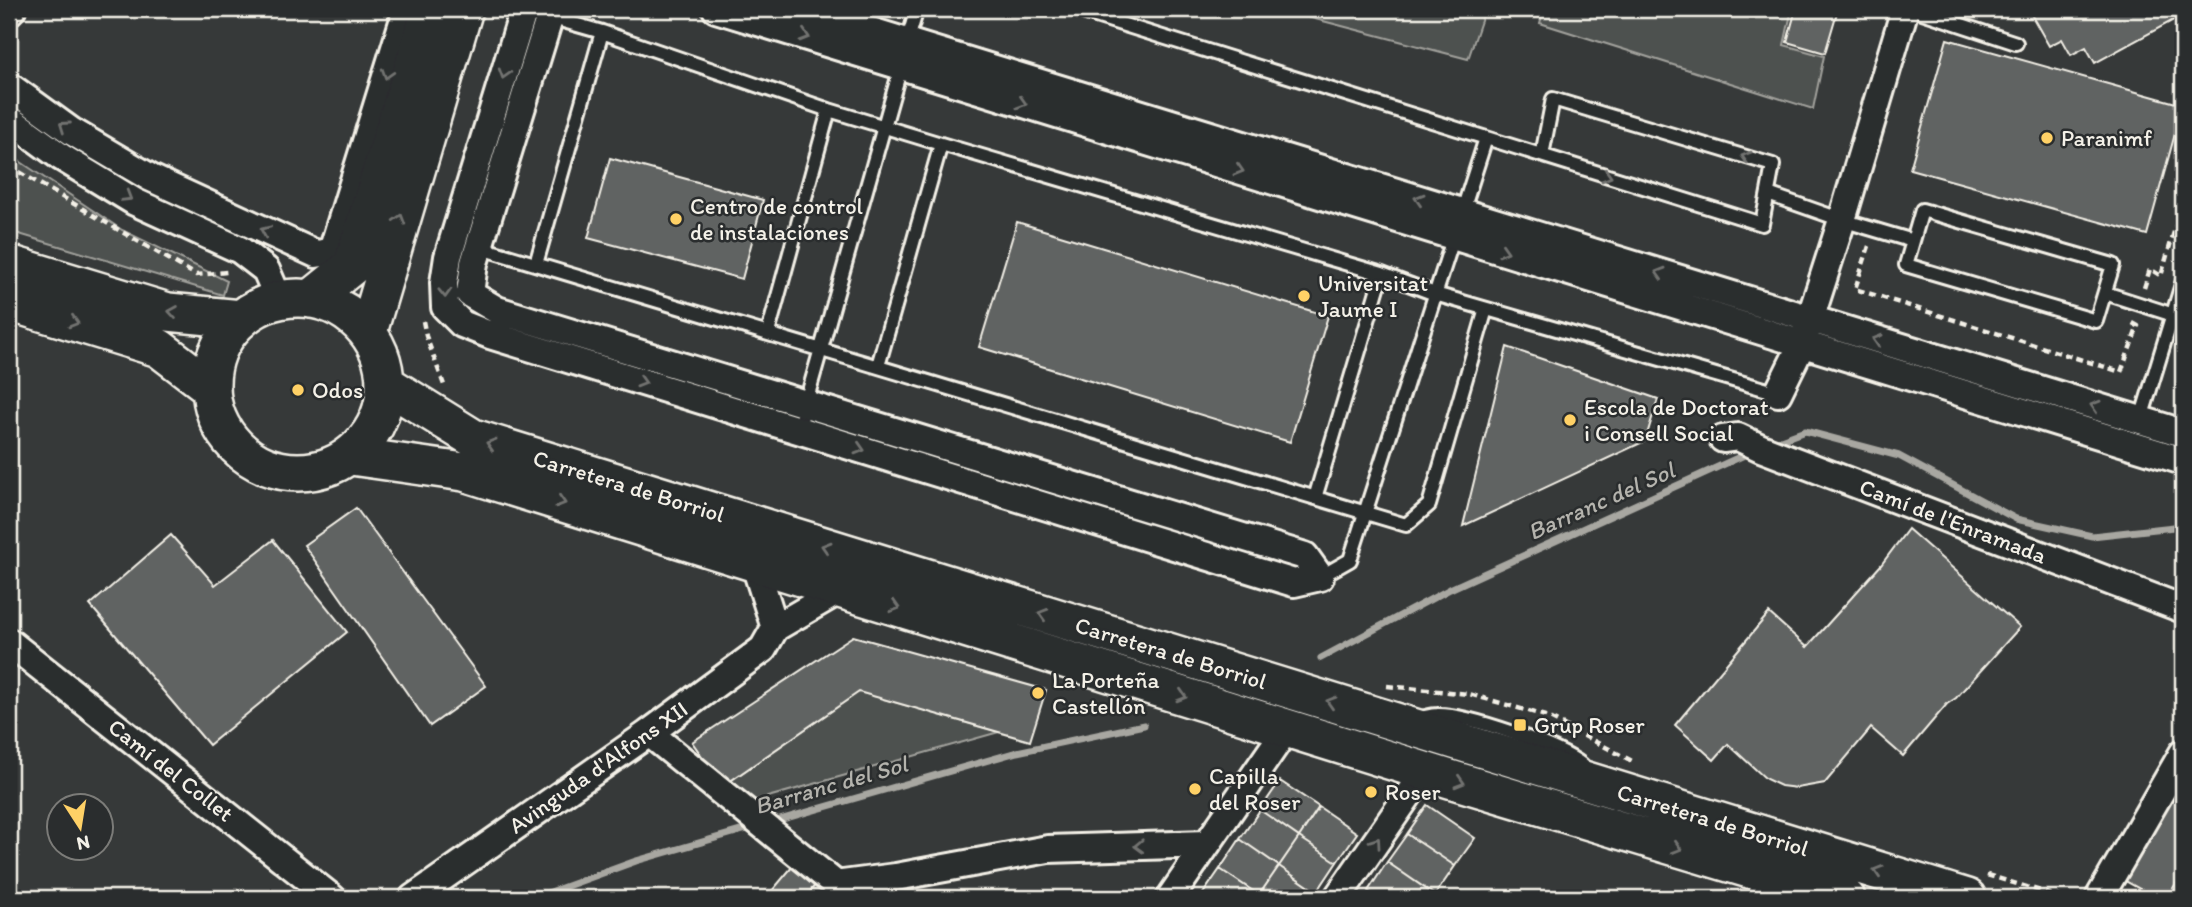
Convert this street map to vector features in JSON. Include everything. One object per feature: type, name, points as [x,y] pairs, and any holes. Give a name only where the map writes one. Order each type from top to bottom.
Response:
[{"type":"main road","points":[[9,264],[168,312],[241,319],[295,299],[352,266],[431,9]]},
{"type":"main road","points":[[368,332],[464,9]]},
{"type":"main road","points":[[241,319],[218,349],[210,387],[223,433],[259,465],[306,473],[351,456],[377,424],[386,384],[382,357],[368,332],[343,310],[295,299]]},
{"type":"main road","points":[[9,302],[159,348],[210,387]]},
{"type":"main road","name":"Carretera de Borriol","points":[[386,384],[473,438],[1608,788],[1975,886]]},
{"type":"main road","name":"Carretera de Borriol","points":[[351,456],[464,472],[1425,771],[1846,898]]},
{"type":"street","points":[[9,86],[71,131],[151,178],[316,254],[329,253],[334,245],[407,9]]},
{"type":"street","points":[[524,9],[453,239],[444,283],[445,307],[462,324],[490,335],[1294,583],[1320,577],[1305,556],[497,310],[470,294],[474,263],[544,11]]},
{"type":"street","points":[[716,9],[904,54],[1458,224],[1811,318],[2137,433],[2183,461]]},
{"type":"street","points":[[799,9],[904,54]]},
{"type":"street","points":[[1778,393],[1802,344],[1811,318],[1905,9]]},
{"type":"street","points":[[9,119],[61,158],[135,202],[240,250],[266,270],[295,299]]},
{"type":"street","points":[[1458,224],[1802,344],[2137,433],[2183,433]]},
{"type":"street","name":"Camí de l'Enramada","points":[[1723,439],[1738,437],[2183,609]]},
{"type":"street","points":[[754,562],[775,628]]},
{"type":"street","name":"Avinguda d'Alfons XII","points":[[412,898],[649,733],[763,649],[775,628],[840,590]]},
{"type":"street","name":"Camí del Collet","points":[[9,642],[332,898]]},
{"type":"street","points":[[1170,898],[1287,728]]},
{"type":"street","points":[[649,733],[845,892],[896,877],[1048,849],[1207,844]]},
{"type":"street","points":[[2099,898],[2183,753]]},
{"type":"street","points":[[1337,898],[1425,771]]},
{"type":"street","points":[[871,898],[896,877]]},
{"type":"lane","points":[[798,430],[917,9]]},
{"type":"lane","points":[[1073,9],[1762,224],[1773,165],[1553,99],[1542,155]]},
{"type":"lane","points":[[1913,9],[2016,43]]},
{"type":"lane","points":[[544,11],[829,110],[1382,274],[1486,309],[1778,393]]},
{"type":"lane","points":[[536,264],[602,32]]},
{"type":"lane","points":[[768,333],[829,110]]},
{"type":"lane","points":[[1320,577],[1350,560],[1486,138]]},
{"type":"lane","points":[[878,366],[941,144]]},
{"type":"lane","points":[[1768,194],[1913,241]]},
{"type":"lane","points":[[1923,210],[2113,265],[2096,321],[1906,265],[1913,241],[1923,210]]},
{"type":"lane","points":[[453,239],[1406,525],[1429,505],[1486,309]]},
{"type":"lane","points":[[1315,498],[1382,274]]},
{"type":"lane","points":[[2137,433],[2178,316],[2183,281]]},
{"type":"lane","points":[[2105,293],[2178,316]]},
{"type":"path","points":[[9,166],[196,275],[227,272],[240,250]]},
{"type":"path","points":[[422,313],[426,336],[446,390]]},
{"type":"path","points":[[1383,685],[1469,694],[1546,716],[1640,765]]},
{"type":"path","points":[[1975,886],[2064,898]]},
{"type":"shaded area","points":[[1302,9],[1485,9],[1468,59],[1300,15]]},
{"type":"shaded area","points":[[1544,9],[1792,9],[1784,45],[1824,56],[1813,109],[1540,23]]},
{"type":"shaded area","points":[[9,154],[122,230],[227,281],[223,295],[9,231]]},
{"type":"shaded area","points":[[859,692],[999,732],[750,802],[723,786]]},
{"type":"building","points":[[1796,9],[1838,9],[1825,53],[1787,42]]},
{"type":"building","points":[[2028,9],[2183,9],[2183,15],[2095,63],[2086,47],[2071,55],[2062,39],[2049,46]]},
{"type":"building","name":"Paranimf","points":[[1947,39],[2183,105],[2147,235],[1910,169]]},
{"type":"building","name":"Centro de control de instalaciones","points":[[610,158],[763,200],[742,279],[588,238]]},
{"type":"building","points":[[1017,222],[1328,316],[1290,442],[979,347]]},
{"type":"building","name":"Escola de Doctorat i Consell Social","points":[[1507,347],[1658,399],[1645,441],[1463,526]]},
{"type":"building","points":[[356,508],[486,686],[430,726],[304,545]]},
{"type":"building","points":[[1908,529],[2020,627],[1956,698],[1947,704],[1903,756],[1871,728],[1825,783],[1797,788],[1781,786],[1766,779],[1728,744],[1714,760],[1675,725],[1769,613],[1807,647],[1881,565]]},
{"type":"building","points":[[171,535],[215,585],[273,540],[347,632],[209,745],[90,605]]},
{"type":"building","points":[[853,636],[1046,690],[1030,741],[859,692],[723,786],[692,742]]},
{"type":"building","points":[[2183,772],[2183,872],[2167,898],[2156,898],[2122,879]]},
{"type":"building","points":[[1280,781],[1319,807],[1299,837],[1260,810]]},
{"type":"building","points":[[1427,805],[1475,838],[1455,866],[1407,834]]},
{"type":"building","points":[[1319,807],[1357,833],[1337,862],[1299,837]]},
{"type":"building","points":[[1260,810],[1299,837],[1279,866],[1240,839]]},
{"type":"building","points":[[1407,834],[1455,866],[1435,895],[1387,862]]},
{"type":"building","points":[[1299,837],[1337,862],[1317,892],[1279,866]]},
{"type":"building","points":[[1240,839],[1279,866],[1259,895],[1220,869]]},
{"type":"building","points":[[1387,862],[1435,895],[1433,898],[1378,898],[1368,891]]},
{"type":"building","points":[[793,866],[816,884],[805,898],[766,898]]},
{"type":"building","points":[[1279,866],[1317,892],[1313,898],[1263,898],[1259,895]]},
{"type":"building","points":[[1220,869],[1259,895],[1257,898],[1200,898]]},
{"type":"building","points":[[816,884],[834,898],[805,898]]},
{"type":"waterway","name":"Barranc del Sol","points":[[1770,444],[1805,431],[1899,456],[2016,519],[2092,536],[2183,526]]},
{"type":"waterway","name":"Barranc del Sol","points":[[1321,658],[1450,589],[1753,451]]},
{"type":"waterway","name":"Barranc del Sol","points":[[769,823],[1017,752],[1144,725]]},
{"type":"waterway","name":"Barranc del Sol","points":[[534,898],[636,861],[754,827]]},
{"type":"place","name":"Paranimf","points":[[2047,138]]},
{"type":"place","name":"Centro de control de instalaciones","points":[[676,219]]},
{"type":"place","name":"Universitat Jaume I","points":[[1304,296]]},
{"type":"place","name":"Odos","points":[[298,390]]},
{"type":"place","name":"Escola de Doctorat i Consell Social","points":[[1570,420]]},
{"type":"place","name":"La Porteña Castellón","points":[[1038,693]]},
{"type":"place","name":"Grup Roser","points":[[1520,725]]},
{"type":"place","name":"Capilla del Roser","points":[[1195,789]]},
{"type":"place","name":"Roser","points":[[1371,792]]}]
